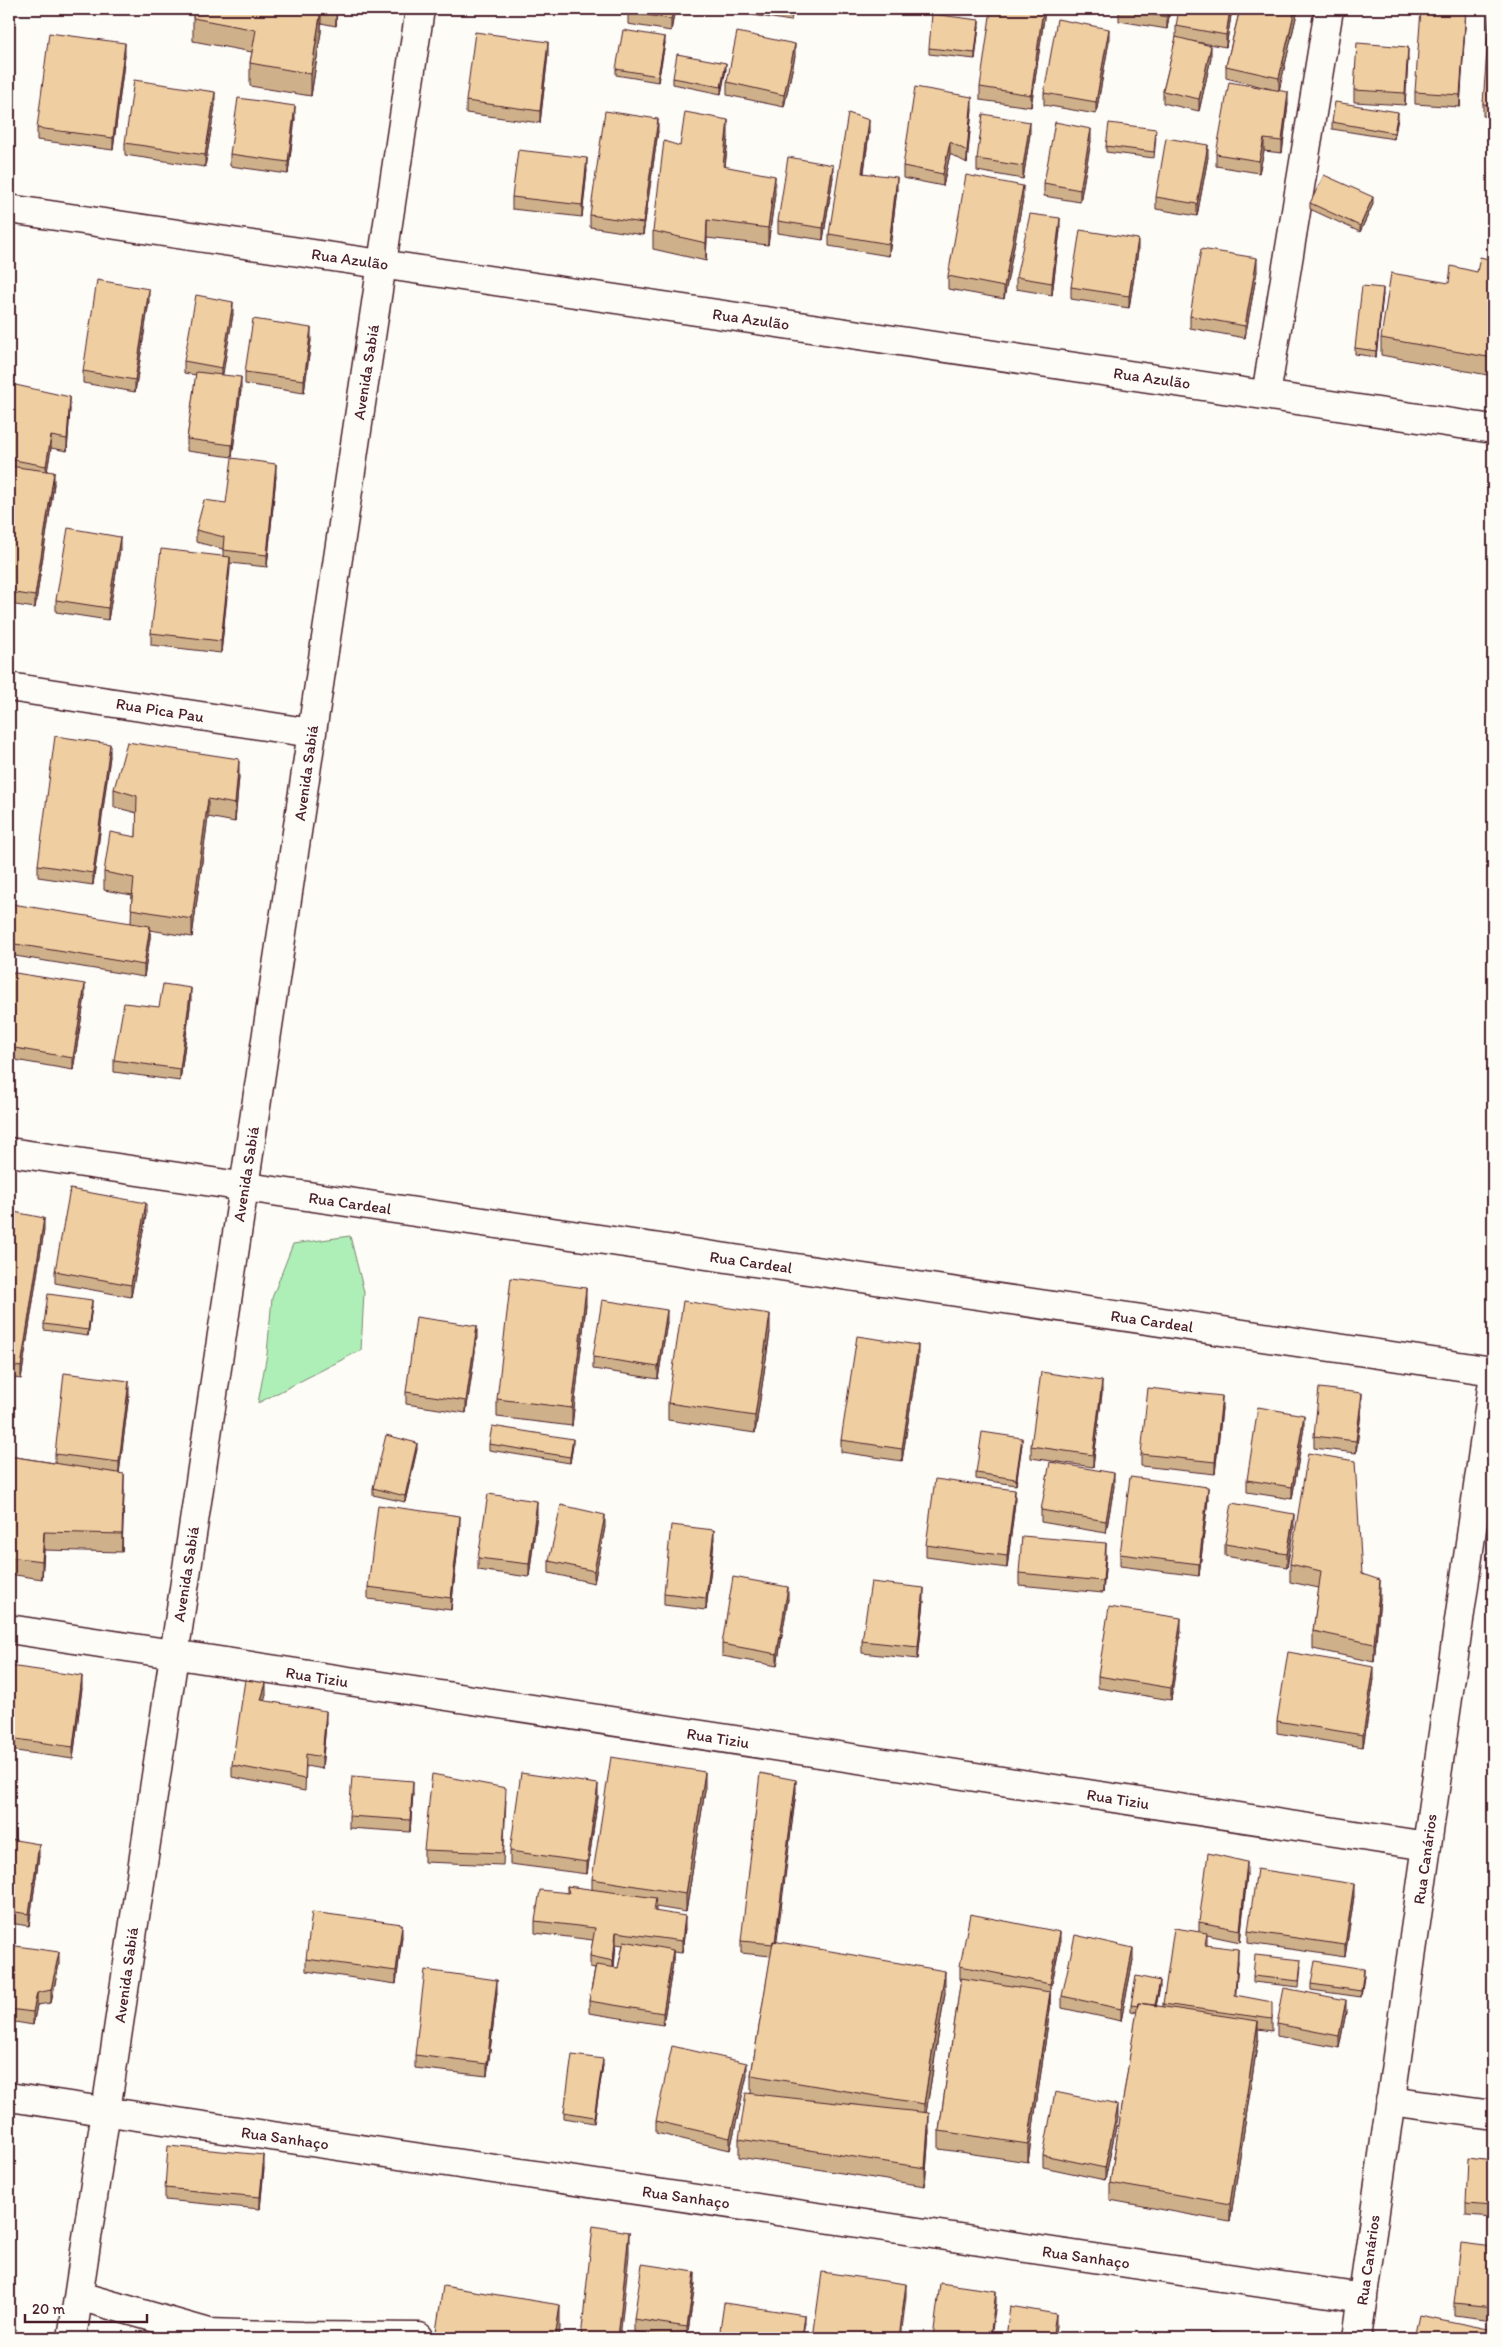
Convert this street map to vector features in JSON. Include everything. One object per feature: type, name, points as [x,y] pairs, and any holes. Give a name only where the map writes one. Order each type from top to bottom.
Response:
[{"type":"street","name":"Avenida Sabiá","points":[[72,2338],[420,9]]},
{"type":"street","points":[[1266,395],[1328,9]]},
{"type":"street","name":"Rua Azulão","points":[[9,209],[1493,428]]},
{"type":"street","name":"Rua Pica Pau","points":[[9,686],[312,734]]},
{"type":"street","name":"Rua Cardeal","points":[[9,1152],[1493,1372]]},
{"type":"street","name":"Rua Canários","points":[[1357,2338],[1493,1381]]},
{"type":"street","name":"Rua Tiziu","points":[[9,1629],[1427,1846]]},
{"type":"street","name":"Rua Sanhaço","points":[[9,2097],[1363,2298]]},
{"type":"street","points":[[1390,2101],[1493,2114]]},
{"type":"street","points":[[79,2296],[209,2333],[419,2337]]},
{"type":"green space","points":[[350,1236],[364,1292],[361,1350],[258,1403],[267,1354],[272,1298],[293,1244]]},
{"type":"building","points":[[194,9],[321,9],[311,74],[250,63],[256,30],[193,18]]},
{"type":"building","points":[[628,9],[673,9],[671,19],[628,12]]},
{"type":"building","points":[[753,9],[792,9],[791,15]]},
{"type":"building","points":[[991,9],[1043,9],[1031,95],[980,87]]},
{"type":"building","points":[[1119,9],[1168,9],[1167,17]]},
{"type":"building","points":[[1179,9],[1230,9],[1226,35],[1176,26]]},
{"type":"building","points":[[1240,9],[1295,9],[1279,78],[1226,66]]},
{"type":"building","points":[[1421,9],[1466,9],[1460,95],[1415,92]]},
{"type":"building","points":[[1490,9],[1493,9],[1493,105],[1483,104]]},
{"type":"building","points":[[932,14],[979,20],[975,53],[929,48]]},
{"type":"building","points":[[1057,19],[1109,29],[1096,102],[1044,93]]},
{"type":"building","points":[[623,30],[665,37],[658,76],[616,69]]},
{"type":"building","points":[[475,32],[548,42],[540,111],[466,101]]},
{"type":"building","points":[[737,32],[795,44],[784,95],[727,82]]},
{"type":"building","points":[[49,33],[125,43],[113,138],[37,128]]},
{"type":"building","points":[[1176,37],[1211,46],[1199,99],[1163,91]]},
{"type":"building","points":[[1357,43],[1408,47],[1405,93],[1354,90]]},
{"type":"building","points":[[677,54],[726,63],[721,87],[673,78]]},
{"type":"building","points":[[134,80],[215,92],[205,155],[125,143]]},
{"type":"building","points":[[1229,82],[1288,92],[1282,141],[1264,139],[1259,161],[1216,154]]},
{"type":"building","points":[[915,87],[972,97],[967,151],[950,142],[943,174],[903,166]]},
{"type":"building","points":[[238,98],[295,106],[288,162],[230,154]]},
{"type":"building","points":[[1335,102],[1398,112],[1394,133],[1332,122]]},
{"type":"building","points":[[605,111],[658,119],[643,223],[590,215]]},
{"type":"building","points":[[685,112],[728,120],[723,166],[775,176],[768,228],[707,220],[706,243],[653,231],[664,141],[680,146]]},
{"type":"building","points":[[848,113],[869,120],[862,173],[897,177],[889,244],[829,234]]},
{"type":"building","points":[[983,114],[1030,122],[1023,166],[977,159]]},
{"type":"building","points":[[1055,122],[1091,129],[1080,190],[1044,183]]},
{"type":"building","points":[[1109,123],[1156,129],[1154,152],[1106,146]]},
{"type":"building","points":[[1166,138],[1208,145],[1197,204],[1156,197]]},
{"type":"building","points":[[518,150],[587,158],[582,205],[512,197]]},
{"type":"building","points":[[788,157],[833,165],[823,228],[778,221]]},
{"type":"building","points":[[966,175],[1023,186],[1004,287],[948,276]]},
{"type":"building","points":[[1324,175],[1373,197],[1360,226],[1310,203]]},
{"type":"building","points":[[1030,214],[1060,218],[1052,283],[1016,277]]},
{"type":"building","points":[[1080,230],[1138,239],[1129,296],[1071,287]]},
{"type":"building","points":[[1201,249],[1257,258],[1245,326],[1190,316]]},
{"type":"building","points":[[1480,257],[1493,260],[1493,358],[1381,338],[1391,273],[1449,283],[1451,266],[1477,272]]},
{"type":"building","points":[[97,280],[149,289],[135,380],[83,371]]},
{"type":"building","points":[[1362,286],[1383,288],[1376,351],[1355,348]]},
{"type":"building","points":[[196,295],[233,302],[222,368],[184,361]]},
{"type":"building","points":[[253,319],[311,328],[304,380],[245,372]]},
{"type":"building","points":[[9,365],[13,366],[11,384],[70,397],[67,439],[51,436],[46,466],[9,459]]},
{"type":"building","points":[[196,372],[241,377],[232,445],[187,439]]},
{"type":"building","points":[[232,458],[276,464],[267,555],[223,550],[224,537],[196,530],[204,500],[226,503]]},
{"type":"building","points":[[9,466],[54,472],[35,596],[9,592]]},
{"type":"building","points":[[68,528],[120,537],[108,608],[56,600]]},
{"type":"building","points":[[161,549],[230,557],[221,641],[151,633]]},
{"type":"building","points":[[55,736],[110,744],[93,873],[38,865]]},
{"type":"building","points":[[127,742],[239,759],[235,804],[208,799],[192,919],[131,909],[134,878],[104,872],[110,832],[136,837],[137,796],[114,789]]},
{"type":"building","points":[[12,904],[150,926],[144,965],[9,943]]},
{"type":"building","points":[[9,972],[85,984],[73,1058],[9,1047]]},
{"type":"building","points":[[163,984],[191,988],[180,1069],[114,1060],[124,1003],[159,1007]]},
{"type":"building","points":[[70,1189],[146,1203],[131,1285],[55,1271]]},
{"type":"building","points":[[9,1211],[44,1218],[21,1367],[9,1365]]},
{"type":"building","points":[[511,1278],[586,1288],[572,1408],[497,1399]]},
{"type":"building","points":[[48,1294],[92,1300],[88,1330],[44,1324]]},
{"type":"building","points":[[602,1300],[667,1310],[658,1367],[593,1357]]},
{"type":"building","points":[[683,1301],[770,1314],[755,1416],[668,1403]]},
{"type":"building","points":[[416,1317],[477,1326],[466,1401],[406,1392]]},
{"type":"building","points":[[857,1336],[918,1345],[902,1449],[841,1440]]},
{"type":"building","points":[[1041,1372],[1102,1381],[1093,1455],[1031,1446]]},
{"type":"building","points":[[64,1373],[129,1381],[119,1462],[55,1454]]},
{"type":"building","points":[[1148,1388],[1222,1396],[1215,1462],[1141,1454]]},
{"type":"building","points":[[1319,1388],[1362,1393],[1356,1441],[1314,1436]]},
{"type":"building","points":[[1258,1407],[1304,1415],[1292,1487],[1247,1480]]},
{"type":"building","points":[[492,1426],[573,1439],[570,1457],[489,1444]]},
{"type":"building","points":[[982,1432],[1022,1438],[1016,1479],[976,1473]]},
{"type":"building","points":[[386,1435],[417,1443],[405,1496],[373,1488]]},
{"type":"building","points":[[1308,1453],[1355,1461],[1362,1574],[1380,1580],[1374,1644],[1313,1631],[1321,1571],[1290,1564]]},
{"type":"building","points":[[9,1456],[124,1474],[122,1534],[44,1532],[42,1561],[9,1557]]},
{"type":"building","points":[[1050,1462],[1114,1473],[1106,1521],[1041,1510]]},
{"type":"building","points":[[1130,1477],[1208,1487],[1199,1564],[1120,1554]]},
{"type":"building","points":[[935,1479],[1015,1490],[1007,1556],[926,1545]]},
{"type":"building","points":[[488,1494],[537,1501],[529,1564],[478,1558]]},
{"type":"building","points":[[1232,1503],[1294,1514],[1287,1554],[1225,1544]]},
{"type":"building","points":[[378,1505],[460,1516],[451,1598],[368,1587]]},
{"type":"building","points":[[561,1505],[605,1515],[594,1571],[549,1561]]},
{"type":"building","points":[[671,1525],[714,1530],[706,1598],[664,1593]]},
{"type":"building","points":[[1022,1536],[1106,1543],[1103,1581],[1019,1573]]},
{"type":"building","points":[[733,1577],[788,1587],[777,1654],[722,1644]]},
{"type":"building","points":[[871,1582],[924,1588],[918,1647],[862,1641]]},
{"type":"building","points":[[1109,1607],[1181,1618],[1171,1688],[1098,1676]]},
{"type":"building","points":[[1288,1652],[1374,1667],[1363,1735],[1277,1721]]},
{"type":"building","points":[[9,1666],[82,1676],[73,1747],[9,1738]]},
{"type":"building","points":[[245,1680],[266,1683],[261,1700],[326,1711],[322,1757],[306,1754],[305,1779],[232,1765]]},
{"type":"building","points":[[611,1757],[705,1772],[686,1894],[592,1879]]},
{"type":"building","points":[[521,1773],[598,1784],[587,1862],[510,1851]]},
{"type":"building","points":[[760,1773],[796,1780],[775,1942],[773,1941],[773,1944],[741,1941]]},
{"type":"building","points":[[432,1774],[506,1788],[503,1853],[424,1850]]},
{"type":"building","points":[[352,1776],[413,1781],[410,1820],[349,1816]]},
{"type":"building","points":[[9,1839],[39,1844],[29,1914],[9,1911]]},
{"type":"building","points":[[1208,1853],[1247,1862],[1240,1930],[1199,1922]]},
{"type":"building","points":[[1257,1869],[1354,1884],[1345,1945],[1248,1931]]},
{"type":"building","points":[[1493,1883],[1493,1924],[1488,1923]]},
{"type":"building","points":[[567,1886],[656,1898],[654,1911],[685,1916],[682,1941],[616,1932],[613,1961],[590,1956],[595,1928],[535,1921],[540,1890],[569,1893]]},
{"type":"building","points":[[312,1912],[402,1924],[396,1971],[306,1959]]},
{"type":"building","points":[[970,1914],[1060,1932],[1050,1984],[960,1966]]},
{"type":"building","points":[[1174,1928],[1207,1933],[1205,1945],[1238,1949],[1235,1995],[1272,2002],[1272,2019],[1163,2004]]},
{"type":"building","points":[[1075,1935],[1133,1948],[1121,2009],[1062,1996]]},
{"type":"building","points":[[624,1941],[673,1950],[663,2013],[589,2001],[596,1965],[618,1968]]},
{"type":"building","points":[[773,1941],[945,1971],[924,2104],[751,2075]]},
{"type":"building","points":[[9,1945],[59,1952],[51,1990],[37,1993],[33,2012],[9,2009]]},
{"type":"building","points":[[1255,1955],[1301,1960],[1299,1981],[1253,1976]]},
{"type":"building","points":[[1315,1961],[1364,1969],[1361,1991],[1311,1984]]},
{"type":"building","points":[[425,1970],[497,1980],[487,2064],[415,2055]]},
{"type":"building","points":[[1136,1976],[1160,1981],[1155,2005],[1138,2003],[1138,2006],[1131,2005]]},
{"type":"building","points":[[961,1978],[1050,1992],[1028,2144],[939,2131]]},
{"type":"building","points":[[1284,1988],[1346,2000],[1339,2036],[1277,2024]]},
{"type":"building","points":[[1138,2003],[1258,2021],[1230,2204],[1110,2183]]},
{"type":"building","points":[[672,2046],[747,2063],[730,2138],[656,2121]]},
{"type":"building","points":[[572,2055],[603,2059],[594,2117],[564,2112]]},
{"type":"building","points":[[1055,2092],[1118,2105],[1105,2168],[1043,2155]]},
{"type":"building","points":[[746,2093],[929,2113],[925,2168],[739,2139]]},
{"type":"building","points":[[168,2146],[264,2155],[260,2197],[165,2188]]},
{"type":"building","points":[[1468,2158],[1493,2161],[1493,2206],[1466,2204]]},
{"type":"building","points":[[593,2226],[629,2232],[618,2338],[581,2338]]},
{"type":"building","points":[[1461,2243],[1493,2247],[1493,2307],[1454,2303]]},
{"type":"building","points":[[642,2264],[695,2272],[687,2327],[634,2319]]},
{"type":"building","points":[[822,2272],[906,2284],[899,2338],[813,2338]]},
{"type":"building","points":[[940,2283],[996,2291],[990,2338],[933,2338]]},
{"type":"building","points":[[443,2286],[560,2305],[555,2338],[435,2338]]},
{"type":"building","points":[[724,2303],[805,2315],[802,2338],[719,2338]]},
{"type":"building","points":[[1010,2306],[1056,2314],[1052,2338],[1006,2338]]},
{"type":"building","points":[[1419,2315],[1493,2330],[1493,2338],[1414,2338]]},
{"type":"building","points":[[1210,2332],[1242,2338],[1208,2338]]}]
